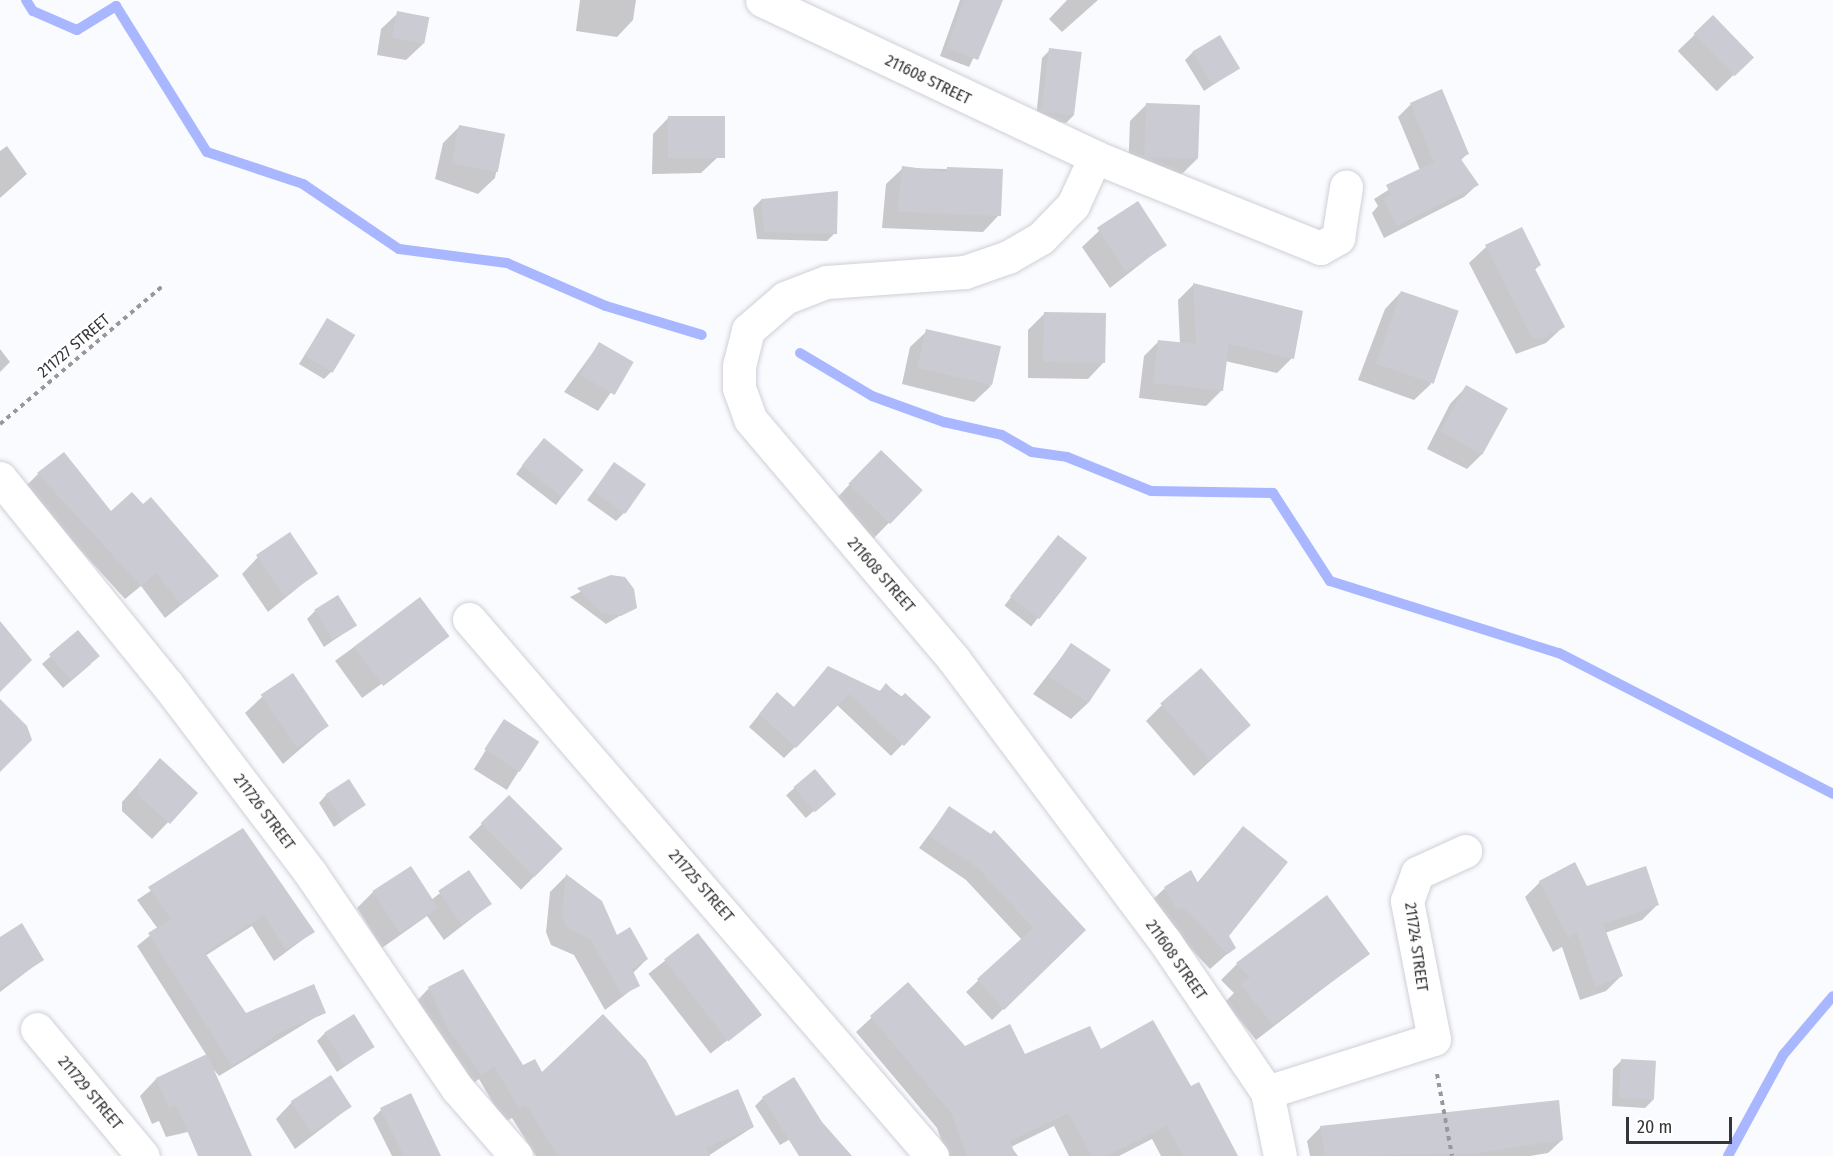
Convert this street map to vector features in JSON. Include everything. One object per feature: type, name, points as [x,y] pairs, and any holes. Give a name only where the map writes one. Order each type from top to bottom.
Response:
[{"type":"street","name":"211608 STREET","points":[[762,0],[1095,157],[1320,248],[1338,238],[1346,187]]},
{"type":"street","name":"211608 STREET","points":[[1095,157],[1073,205],[1041,238],[1008,257],[965,272],[826,282],[785,298],[748,330],[739,365],[740,388],[750,420],[955,662],[1164,940],[1267,1092],[1280,1156]]},
{"type":"street","name":"211726 STREET","points":[[0,478],[167,684],[310,874],[457,1088],[516,1156]]},
{"type":"street","name":"211725 STREET","points":[[469,619],[932,1156]]},
{"type":"street","name":"211724 STREET","points":[[1434,1039],[1407,901],[1417,873],[1465,851]]},
{"type":"street","name":"211729 STREET","points":[[36,1029],[143,1156]]},
{"type":"street","points":[[1267,1092],[1434,1039]]},
{"type":"path","name":"211727 STREET","points":[[0,424],[163,286]]},
{"type":"path","points":[[1434,1039],[1452,1156]]},
{"type":"building","points":[[964,0],[1003,0],[978,60],[947,48]]},
{"type":"building","points":[[397,11],[429,17],[424,44],[392,38]]},
{"type":"building","points":[[1713,15],[1754,57],[1735,76],[1694,34]]},
{"type":"building","points":[[1220,35],[1240,68],[1213,85],[1193,51]]},
{"type":"building","points":[[1049,48],[1082,52],[1074,116],[1041,112]]},
{"type":"building","points":[[1442,89],[1469,154],[1460,158],[1479,185],[1397,226],[1383,199],[1391,195],[1386,185],[1434,162],[1410,103]]},
{"type":"building","points":[[1146,103],[1200,105],[1198,159],[1144,157]]},
{"type":"building","points":[[668,116],[725,116],[725,158],[668,158]]},
{"type":"building","points":[[459,125],[505,134],[498,172],[452,163]]},
{"type":"building","points":[[902,166],[947,172],[947,167],[1003,169],[1001,216],[897,212]]},
{"type":"building","points":[[838,191],[837,234],[764,232],[761,199]]},
{"type":"building","points":[[1138,201],[1167,245],[1126,272],[1097,228]]},
{"type":"building","points":[[1522,227],[1541,265],[1535,269],[1565,327],[1544,338],[1532,338],[1485,245]]},
{"type":"building","points":[[1193,283],[1303,311],[1294,359],[1229,344],[1223,391],[1153,383],[1158,340],[1196,344]]},
{"type":"building","points":[[1401,291],[1459,311],[1434,384],[1376,364]]},
{"type":"building","points":[[1044,312],[1106,313],[1105,363],[1043,362]]},
{"type":"building","points":[[327,318],[355,335],[333,373],[304,356]]},
{"type":"building","points":[[926,329],[1001,346],[992,385],[917,368]]},
{"type":"building","points":[[599,342],[634,362],[615,395],[580,375]]},
{"type":"building","points":[[1466,385],[1508,408],[1482,455],[1440,431]]},
{"type":"building","points":[[544,438],[584,470],[562,497],[522,465]]},
{"type":"building","points":[[881,450],[923,490],[890,524],[848,484]]},
{"type":"building","points":[[64,452],[111,511],[132,492],[143,504],[151,497],[219,576],[181,605],[156,573],[141,586],[37,473]]},
{"type":"building","points":[[614,462],[646,484],[625,514],[593,491]]},
{"type":"building","points":[[290,532],[318,573],[284,596],[256,555]]},
{"type":"building","points":[[1058,535],[1087,558],[1039,619],[1010,596]]},
{"type":"building","points":[[611,575],[625,577],[634,589],[637,608],[621,616],[602,613],[577,588]]},
{"type":"building","points":[[338,595],[357,626],[333,640],[314,610]]},
{"type":"building","points":[[420,597],[449,636],[383,686],[354,647]]},
{"type":"building","points":[[0,621],[32,660],[0,692]]},
{"type":"building","points":[[78,630],[100,656],[71,680],[49,654]]},
{"type":"building","points":[[1071,643],[1111,670],[1088,703],[1049,676]]},
{"type":"building","points":[[828,666],[880,691],[886,683],[900,698],[905,693],[931,717],[904,746],[849,694],[796,748],[759,714],[777,692],[794,707]]},
{"type":"building","points":[[1201,668],[1251,725],[1210,761],[1160,703]]},
{"type":"building","points":[[293,673],[329,726],[296,748],[261,695]]},
{"type":"building","points":[[0,699],[27,726],[32,740],[0,772]]},
{"type":"building","points":[[504,719],[539,742],[520,772],[484,749]]},
{"type":"building","points":[[160,758],[198,793],[170,824],[138,795],[138,784]]},
{"type":"building","points":[[815,769],[836,794],[815,812],[794,787]]},
{"type":"building","points":[[349,779],[366,805],[342,820],[326,794]]},
{"type":"building","points":[[509,795],[563,849],[534,877],[481,823]]},
{"type":"building","points":[[949,806],[991,834],[994,830],[1086,930],[1004,1010],[977,979],[1033,928],[978,868],[929,836]]},
{"type":"building","points":[[1243,826],[1288,862],[1229,936],[1236,948],[1228,954],[1182,907],[1177,910],[1164,887],[1191,870],[1198,883]]},
{"type":"building","points":[[243,828],[315,932],[286,950],[264,915],[205,953],[246,1013],[314,984],[326,1013],[281,1032],[232,1066],[148,933],[171,919],[148,887]]},
{"type":"building","points":[[1575,862],[1587,886],[1646,866],[1659,905],[1603,924],[1623,976],[1595,987],[1577,933],[1568,938],[1539,881]]},
{"type":"building","points":[[411,866],[438,908],[400,933],[372,891]]},
{"type":"building","points":[[469,870],[492,904],[461,925],[438,891]]},
{"type":"building","points":[[566,874],[602,901],[617,935],[630,927],[648,959],[632,969],[640,986],[622,995],[590,939],[567,928],[562,915]]},
{"type":"building","points":[[1327,895],[1370,954],[1273,1025],[1240,984],[1250,977],[1236,963]]},
{"type":"building","points":[[22,923],[44,960],[0,988],[0,937]]},
{"type":"building","points":[[698,933],[762,1015],[728,1041],[664,959]]},
{"type":"building","points":[[463,969],[523,1065],[535,1059],[542,1072],[603,1014],[646,1060],[676,1116],[738,1089],[754,1127],[706,1148],[710,1156],[558,1156],[526,1105],[519,1109],[494,1066],[482,1075],[449,1031],[428,987]]},
{"type":"building","points":[[908,982],[965,1046],[1010,1024],[1025,1054],[1090,1026],[1101,1049],[1153,1020],[1191,1086],[1199,1082],[1238,1156],[1183,1156],[1167,1126],[1107,1156],[1091,1156],[1069,1113],[1010,1141],[1016,1156],[967,1156],[951,1113],[870,1016]]},
{"type":"building","points":[[354,1014],[375,1047],[345,1066],[324,1033]]},
{"type":"building","points":[[207,1054],[252,1156],[198,1156],[176,1105],[169,1108],[156,1078]]},
{"type":"building","points":[[1621,1059],[1656,1061],[1654,1100],[1619,1098]]},
{"type":"building","points":[[331,1075],[352,1107],[311,1133],[291,1101]]},
{"type":"building","points":[[794,1077],[822,1122],[852,1156],[799,1156],[762,1097]]},
{"type":"building","points":[[411,1093],[441,1156],[404,1156],[380,1108]]},
{"type":"building","points":[[1559,1100],[1563,1140],[1473,1154],[1325,1156],[1320,1126]]},
{"type":"waterway","points":[[26,0],[33,11],[77,30],[116,6],[207,152],[303,184],[399,249],[507,263],[606,306],[702,335]]},
{"type":"waterway","points":[[800,353],[872,396],[944,422],[1002,435],[1032,452],[1067,457],[1151,491],[1273,493],[1330,581],[1559,653],[1833,794]]},
{"type":"waterway","points":[[1728,1156],[1783,1055],[1833,996]]}]
